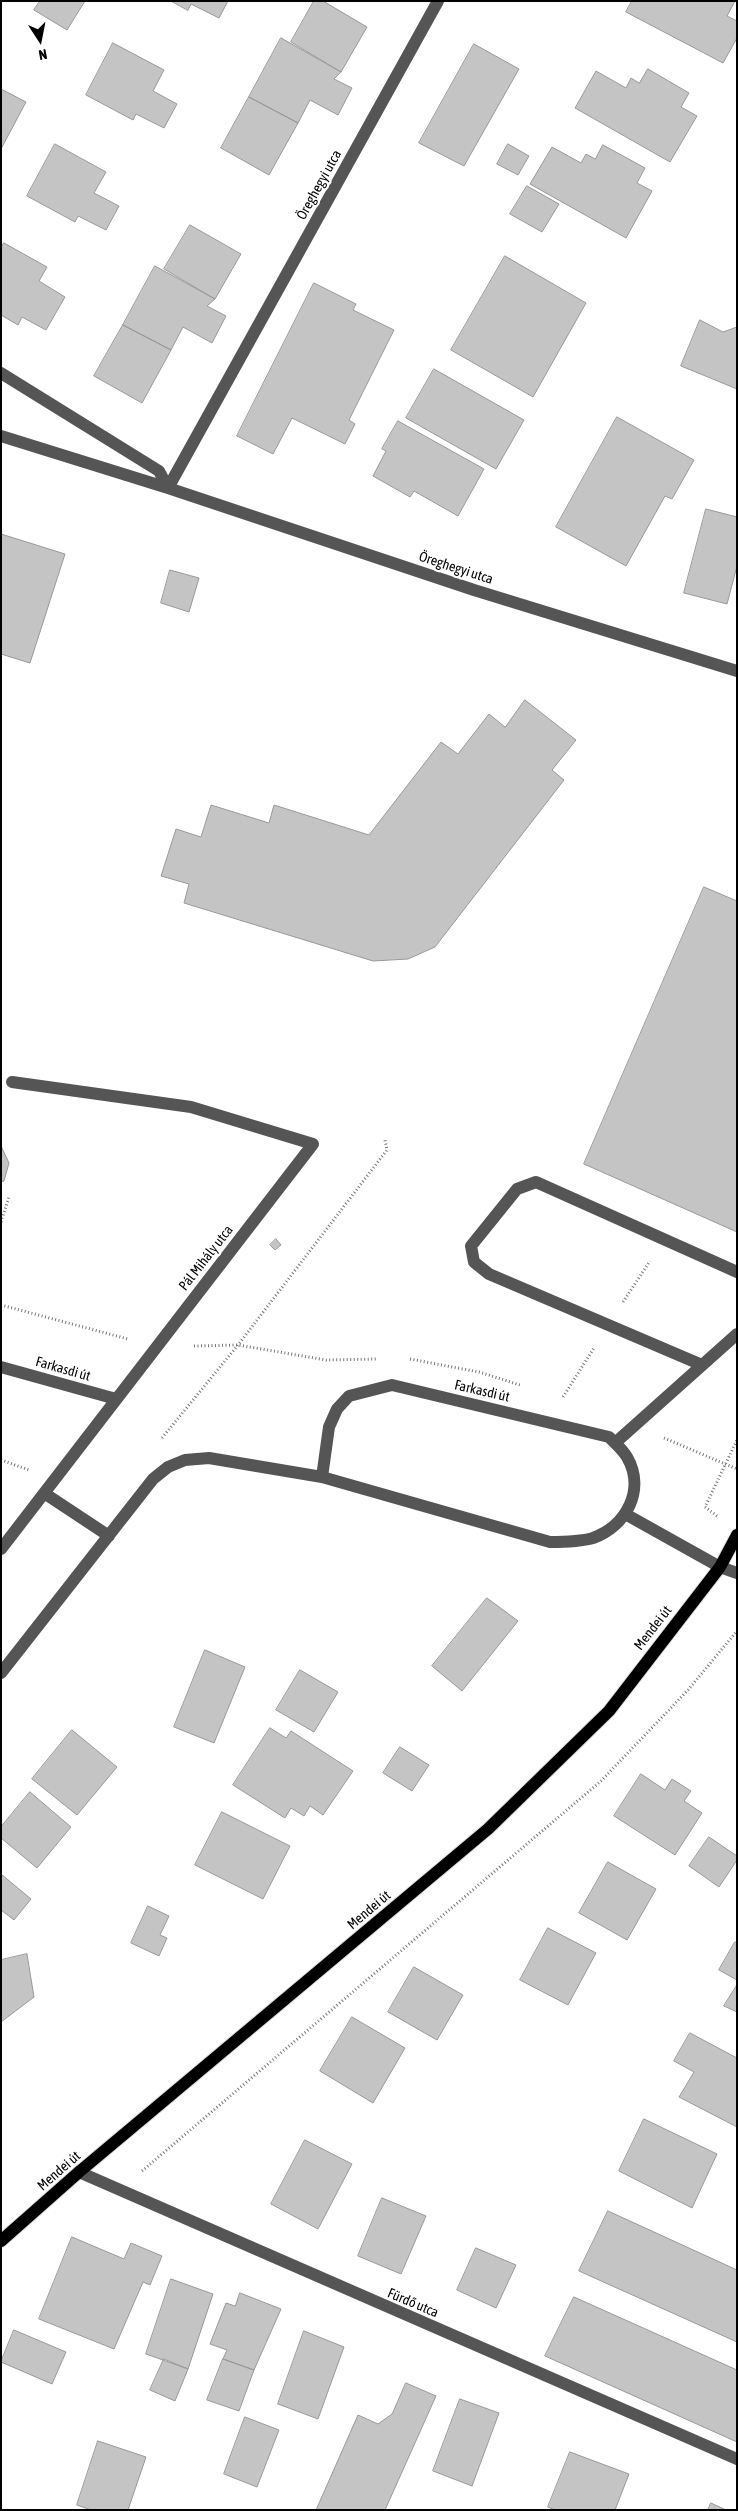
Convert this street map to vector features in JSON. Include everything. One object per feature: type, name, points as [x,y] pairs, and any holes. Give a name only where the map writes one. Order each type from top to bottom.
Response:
[{"type":"main road","name":"Mendei út","points":[[1,2241],[79,2172],[488,1829],[609,1710],[720,1566],[737,1535]]},
{"type":"street","name":"Öreghegyi utca","points":[[168,488],[438,1]]},
{"type":"street","points":[[1,373],[158,471],[168,488]]},
{"type":"street","name":"Öreghegyi utca","points":[[1,436],[168,488],[474,590],[737,671]]},
{"type":"street","name":"Pál Mihály utca","points":[[1,1549],[313,1144],[191,1107],[12,1082]]},
{"type":"street","points":[[702,1365],[489,1274],[474,1262],[471,1246],[517,1189],[536,1182],[737,1272]]},
{"type":"street","points":[[1,1673],[153,1479],[168,1467],[185,1460],[209,1458],[322,1478],[550,1542],[572,1542],[593,1538],[626,1515],[633,1495],[634,1476],[627,1457],[615,1443],[737,1334]]},
{"type":"street","name":"Farkasdi út","points":[[1,1367],[116,1399]]},
{"type":"street","name":"Farkasdi út","points":[[322,1478],[329,1427],[337,1409],[349,1396],[369,1389],[392,1385],[609,1437],[615,1443]]},
{"type":"street","points":[[44,1493],[109,1536]]},
{"type":"street","points":[[626,1515],[720,1566],[737,1572]]},
{"type":"street","name":"Fürdő utca","points":[[79,2172],[737,2459]]},
{"type":"path","points":[[159,1441],[238,1345],[387,1150],[386,1140]]},
{"type":"path","points":[[1,1222],[9,1197]]},
{"type":"path","points":[[1,1304],[156,1347],[238,1345]]},
{"type":"path","points":[[659,1436],[737,1468]]},
{"type":"path","points":[[724,1522],[705,1507],[737,1440]]},
{"type":"path","points":[[120,2190],[601,1781],[688,1690],[737,1631]]},
{"type":"building","points":[[40,1],[85,1],[67,30],[34,10]]},
{"type":"building","points":[[171,1],[228,1],[219,18],[191,4],[188,10]]},
{"type":"building","points":[[314,1],[323,1],[367,27],[341,72],[291,42]]},
{"type":"building","points":[[632,1],[735,1],[727,16],[737,21],[737,38],[723,63],[626,12]]},
{"type":"building","points":[[281,38],[341,72],[334,79],[352,88],[338,115],[310,100],[298,123],[249,97]]},
{"type":"building","points":[[113,43],[164,70],[153,91],[177,104],[164,128],[136,114],[133,120],[86,95]]},
{"type":"building","points":[[474,44],[519,69],[464,166],[419,143]]},
{"type":"building","points":[[648,69],[689,93],[681,107],[697,116],[670,162],[575,108],[596,71],[626,88],[631,78],[639,83]]},
{"type":"building","points":[[1,89],[26,102],[1,149]]},
{"type":"building","points":[[249,97],[298,123],[269,175],[221,148]]},
{"type":"building","points":[[55,144],[106,172],[94,193],[119,206],[106,230],[78,216],[75,222],[27,196]]},
{"type":"building","points":[[508,144],[529,156],[518,175],[497,164]]},
{"type":"building","points":[[603,145],[645,168],[637,183],[652,191],[626,238],[530,184],[552,147],[581,163],[586,154],[595,159]]},
{"type":"building","points":[[527,186],[559,204],[542,232],[510,214]]},
{"type":"building","points":[[190,225],[241,254],[215,299],[164,269]]},
{"type":"building","points":[[4,243],[47,267],[39,281],[65,297],[46,330],[22,317],[18,325],[1,315],[1,248]]},
{"type":"building","points":[[505,256],[586,303],[533,397],[451,350]]},
{"type":"building","points":[[155,266],[215,299],[207,306],[226,316],[212,343],[183,327],[171,350],[123,325]]},
{"type":"building","points":[[314,283],[356,304],[353,310],[394,330],[349,420],[355,424],[345,444],[292,418],[273,454],[237,436]]},
{"type":"building","points":[[700,320],[723,332],[737,327],[737,389],[681,366]]},
{"type":"building","points":[[123,325],[171,350],[142,403],[94,376]]},
{"type":"building","points":[[434,369],[524,420],[496,469],[406,418]]},
{"type":"building","points":[[617,417],[694,460],[672,499],[665,496],[626,566],[556,527]]},
{"type":"building","points":[[398,421],[484,469],[458,516],[414,491],[410,497],[373,476],[386,451],[382,449]]},
{"type":"building","points":[[706,509],[737,517],[737,566],[727,604],[684,593]]},
{"type":"building","points":[[1,534],[65,554],[30,663],[1,654]]},
{"type":"building","points":[[170,570],[199,578],[189,612],[161,603]]},
{"type":"building","points":[[525,700],[576,740],[552,770],[564,780],[435,947],[408,959],[373,961],[184,903],[189,884],[161,876],[176,829],[201,837],[211,805],[269,823],[274,805],[369,835],[441,742],[458,754],[489,714],[505,727]]},
{"type":"building","points":[[704,887],[737,901],[737,1232],[584,1164]]},
{"type":"building","points":[[1,1146],[9,1163],[4,1181],[1,1182]]},
{"type":"building","points":[[276,1239],[281,1245],[275,1250],[270,1245]]},
{"type":"building","points":[[487,1598],[518,1621],[462,1691],[432,1666]]},
{"type":"building","points":[[205,1650],[245,1667],[214,1743],[174,1727]]},
{"type":"building","points":[[300,1670],[338,1692],[314,1732],[276,1710]]},
{"type":"building","points":[[270,1728],[286,1738],[291,1731],[353,1771],[323,1815],[310,1806],[304,1816],[291,1808],[285,1818],[233,1785]]},
{"type":"building","points":[[72,1730],[117,1767],[77,1815],[32,1779]]},
{"type":"building","points":[[400,1747],[429,1765],[412,1791],[383,1773]]},
{"type":"building","points":[[641,1774],[665,1790],[672,1779],[691,1791],[684,1801],[702,1813],[675,1855],[614,1816]]},
{"type":"building","points":[[30,1792],[71,1827],[37,1868],[1,1838],[1,1827]]},
{"type":"building","points":[[222,1812],[290,1846],[263,1899],[195,1865]]},
{"type":"building","points":[[709,1837],[737,1856],[737,1860],[719,1887],[689,1866]]},
{"type":"building","points":[[608,1862],[656,1889],[627,1940],[579,1913]]},
{"type":"building","points":[[1,1874],[31,1899],[14,1920],[1,1910]]},
{"type":"building","points":[[148,1906],[169,1916],[160,1935],[167,1938],[159,1956],[131,1943]]},
{"type":"building","points":[[548,1928],[596,1953],[568,2005],[520,1980]]},
{"type":"building","points":[[735,1942],[737,1943],[737,1980],[719,1970]]},
{"type":"building","points":[[27,1954],[34,1997],[1,2022],[1,1960]]},
{"type":"building","points":[[414,1967],[463,1995],[437,2040],[388,2012]]},
{"type":"building","points":[[737,1985],[737,2012],[724,2006]]},
{"type":"building","points":[[352,2017],[405,2048],[373,2103],[320,2071]]},
{"type":"building","points":[[690,2033],[737,2058],[737,2127],[679,2097],[694,2072],[674,2061]]},
{"type":"building","points":[[644,2119],[717,2154],[692,2208],[619,2171]]},
{"type":"building","points":[[305,2140],[352,2164],[318,2229],[271,2204]]},
{"type":"building","points":[[382,2198],[426,2216],[401,2274],[358,2256]]},
{"type":"building","points":[[608,2211],[737,2270],[737,2342],[579,2271]]},
{"type":"building","points":[[72,2237],[124,2259],[131,2243],[162,2256],[150,2285],[143,2282],[114,2349],[39,2319]]},
{"type":"building","points":[[476,2248],[516,2265],[496,2308],[457,2290]]},
{"type":"building","points":[[171,2279],[213,2294],[188,2369],[146,2354]]},
{"type":"building","points":[[240,2293],[281,2309],[254,2370],[223,2359],[227,2350],[210,2344],[226,2303],[235,2306]]},
{"type":"building","points":[[574,2297],[737,2370],[737,2442],[545,2356]]},
{"type":"building","points":[[14,2330],[66,2352],[52,2384],[1,2362]]},
{"type":"building","points":[[304,2331],[344,2347],[318,2419],[278,2404]]},
{"type":"building","points":[[164,2359],[188,2369],[175,2401],[150,2390]]},
{"type":"building","points":[[223,2359],[254,2370],[239,2411],[207,2400]]},
{"type":"building","points":[[406,2383],[436,2396],[385,2510],[316,2510],[358,2415],[378,2424],[392,2414]]},
{"type":"building","points":[[460,2399],[499,2413],[472,2486],[433,2471]]},
{"type":"building","points":[[245,2417],[279,2430],[257,2487],[224,2474]]},
{"type":"building","points":[[98,2441],[146,2457],[128,2510],[91,2510],[77,2505]]},
{"type":"building","points":[[570,2452],[629,2474],[615,2510],[555,2510],[548,2507]]},
{"type":"building","points":[[711,2503],[726,2510],[708,2510]]}]
